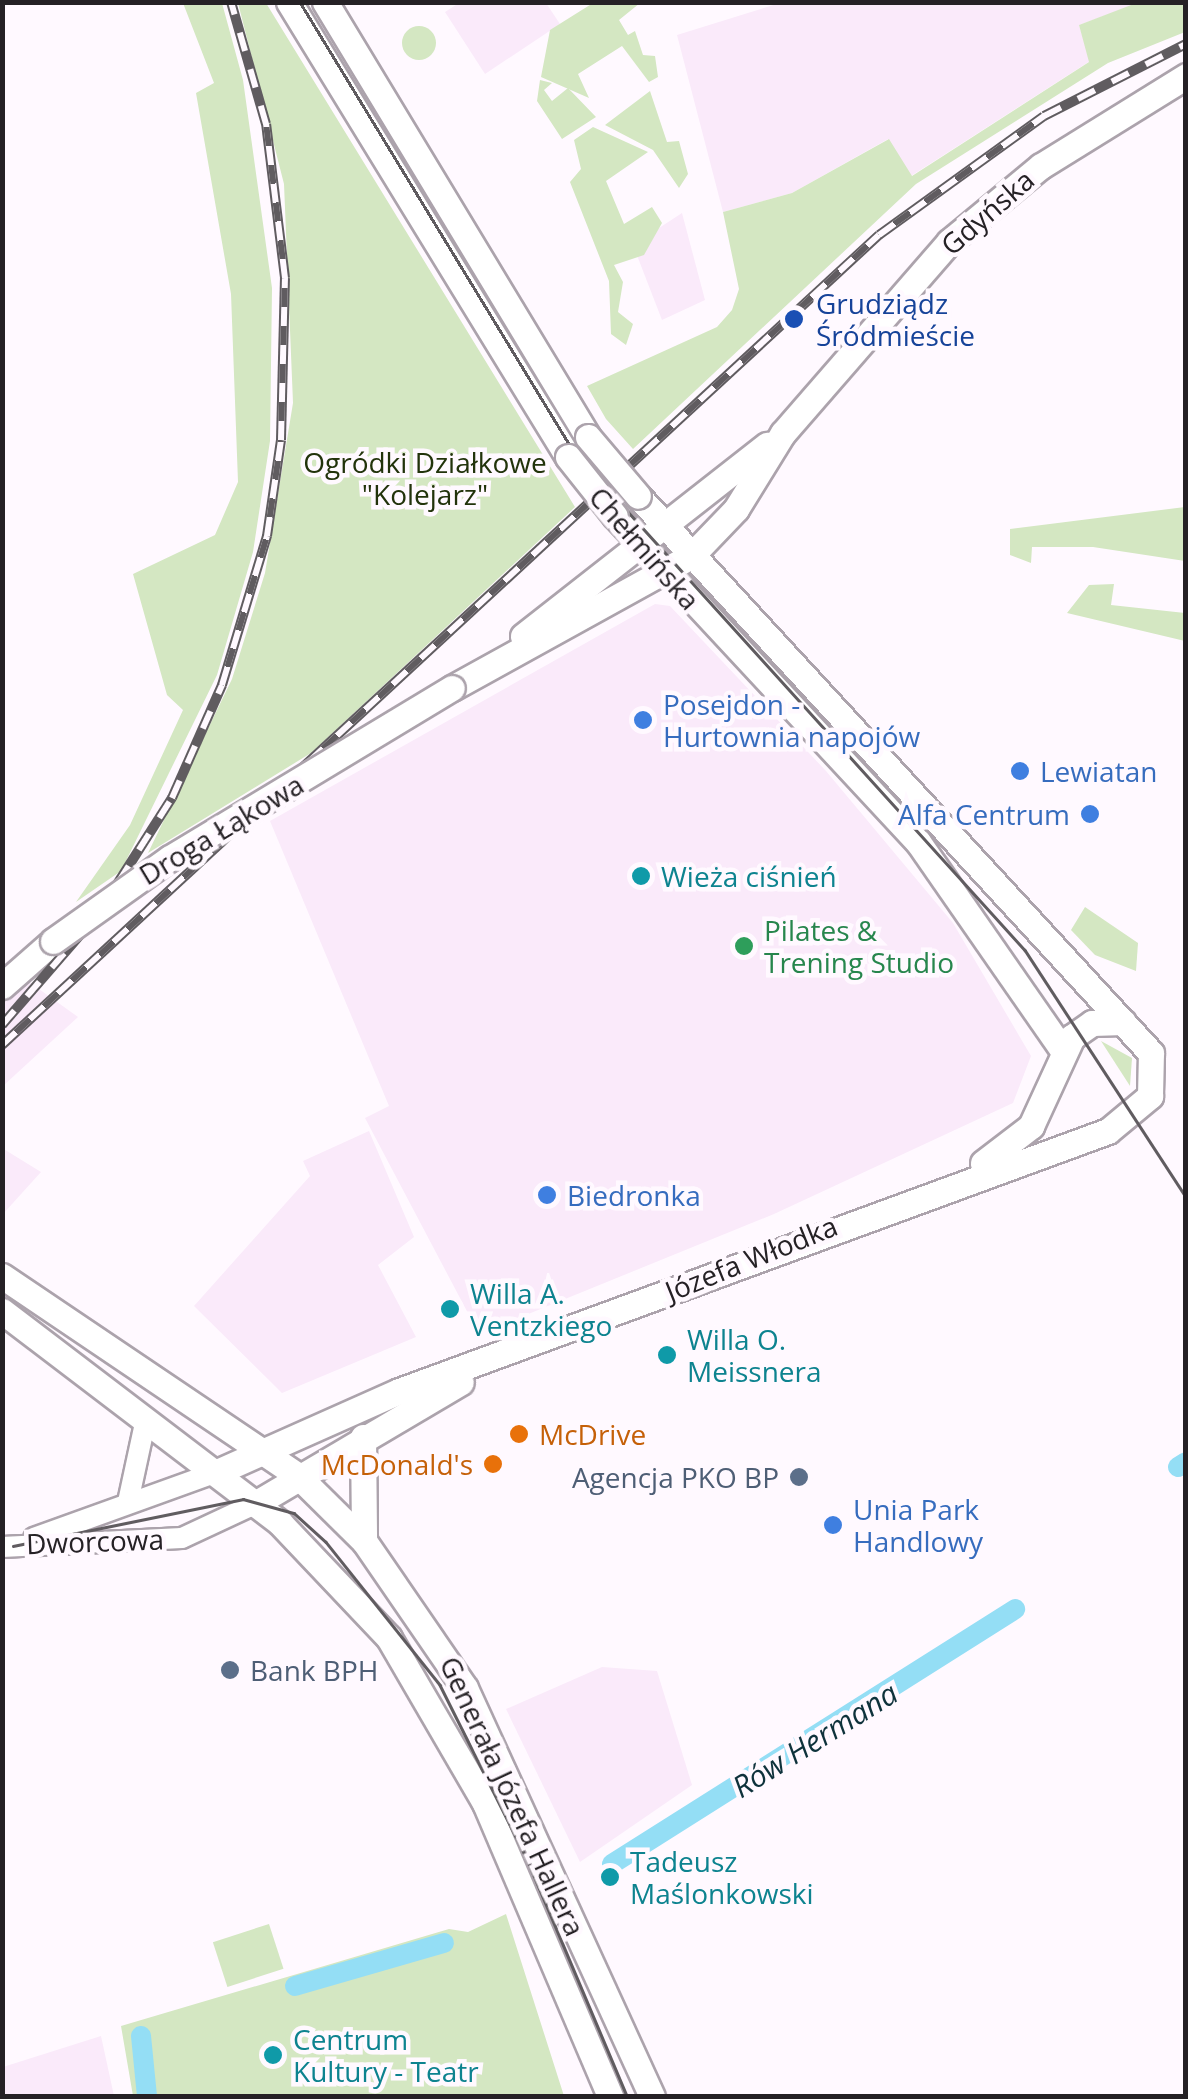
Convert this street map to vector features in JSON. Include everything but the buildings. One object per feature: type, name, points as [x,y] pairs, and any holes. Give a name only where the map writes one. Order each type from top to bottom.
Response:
[{"type":"main road","name":"Chełmińska","points":[[289,2],[568,457],[642,548],[918,842],[1060,1048]]},
{"type":"main road","name":"Chełmińska","points":[[325,2],[588,438],[691,556],[1151,1052],[1155,1077],[1140,1110],[1120,1125]]},
{"type":"main road","name":"Gdyńska","points":[[642,548],[782,432],[994,200],[1186,76]]},
{"type":"main road","name":"Gdyńska","points":[[691,556],[736,509],[782,432]]},
{"type":"main road","name":"Chełmińska","points":[[728,596],[718,553],[736,509]]},
{"type":"main road","name":"Droga Łąkowa","points":[[452,688],[642,548]]},
{"type":"main road","name":"Droga Łąkowa","points":[[2,986],[120,890],[452,688],[691,556]]},
{"type":"main road","points":[[1060,1048],[1092,1023],[1123,1022]]},
{"type":"main road","name":"Józefa Włodka","points":[[939,1186],[1031,1126],[1060,1048]]},
{"type":"main road","name":"Józefa Włodka","points":[[216,1473],[564,1331],[939,1186],[1120,1125]]},
{"type":"main road","name":"Generała Józefa Hallera","points":[[2,1276],[86,1340],[297,1475],[364,1541],[466,1688],[652,2096]]},
{"type":"main road","name":"Generała Józefa Hallera","points":[[2,1311],[216,1473],[323,1561],[408,1662],[485,1802],[610,2096]]},
{"type":"main road","name":"Józefa Włodka","points":[[255,1504],[363,1437],[564,1331]]},
{"type":"main road","points":[[363,1437],[364,1541]]},
{"type":"street","points":[[128,1502],[146,1419]]},
{"type":"street","name":"Dworcowa","points":[[8,1547],[216,1473]]},
{"type":"street","name":"Dworcowa","points":[[8,1547],[182,1538],[255,1504]]},
{"type":"shaded area","points":[[459,3],[546,3],[560,24],[485,74],[445,12]]},
{"type":"shaded area","points":[[780,3],[1139,3],[1079,25],[1090,61],[911,176],[888,139],[792,193],[723,212],[677,35]]},
{"type":"shaded area","points":[[682,213],[705,300],[662,320],[633,245]]},
{"type":"shaded area","points":[[655,604],[670,606],[826,771],[953,923],[1031,1056],[1013,1103],[774,1214],[479,1334],[365,1118],[389,1106],[270,821]]},
{"type":"shaded area","points":[[25,979],[78,1017],[3,1086],[3,1001]]},
{"type":"shaded area","points":[[369,1131],[414,1237],[378,1265],[416,1337],[282,1393],[194,1306],[310,1176],[303,1161]]},
{"type":"shaded area","points":[[2,1148],[41,1172],[3,1214],[2,1214]]},
{"type":"shaded area","points":[[602,1667],[657,1671],[692,1785],[580,1862],[506,1709]]},
{"type":"shaded area","points":[[101,2036],[114,2096],[3,2096],[3,2067]]},
{"type":"green space","points":[[1139,2],[1185,3],[1185,32],[1108,63],[916,184],[633,449],[606,419],[587,386],[717,327],[732,310],[739,289],[723,212],[792,193],[889,139],[912,176],[1089,62],[1079,25]]},
{"type":"green space","points":[[183,3],[222,3],[243,80],[272,288],[270,441],[253,552],[217,675],[121,871],[76,902],[130,825],[183,710],[167,695],[133,574],[215,535],[238,482],[231,294],[196,93],[214,83]]},
{"type":"green space","name":"Ogródki Działkowe \"Kolejarz\"","points":[[238,3],[266,3],[575,507],[311,753],[148,853],[232,679],[265,573],[293,403],[284,184]]},
{"type":"green space","points":[[593,3],[640,3],[619,20],[628,35],[635,31],[643,55],[655,56],[658,77],[649,82],[622,46],[578,74],[589,98],[541,77],[550,30]]},
{"type":"green space","points":[[419,26],[431,31],[436,43],[431,55],[419,60],[407,55],[402,43],[407,31]]},
{"type":"green space","points":[[540,80],[552,83],[544,90],[552,101],[568,88],[596,117],[562,139],[537,101]]},
{"type":"green space","points":[[650,91],[667,142],[679,141],[688,174],[679,188],[653,150],[605,125]]},
{"type":"green space","points":[[593,127],[648,152],[606,181],[624,224],[652,207],[662,223],[644,255],[614,265],[623,282],[618,312],[633,324],[626,345],[611,334],[609,281],[570,182],[581,169],[574,140]]},
{"type":"green space","points":[[1185,507],[1185,561],[1093,547],[1032,547],[1031,563],[1010,555],[1010,529]]},
{"type":"green space","points":[[1114,584],[1111,605],[1185,613],[1185,641],[1067,613],[1089,585]]},
{"type":"green space","points":[[1085,907],[1138,943],[1136,971],[1095,955],[1071,930]]},
{"type":"green space","points":[[1101,1041],[1132,1058],[1130,1086]]},
{"type":"green space","points":[[506,1914],[564,2096],[133,2096],[121,2026],[449,1929],[468,1932]]},
{"type":"green space","points":[[269,1924],[284,1969],[227,1987],[213,1942]]},
{"type":"waterway","name":"Rów Hermana","points":[[1178,1467],[1186,1462]]},
{"type":"waterway","name":"Rów Hermana","points":[[612,1864],[1015,1609]]},
{"type":"waterway","name":"Rów Hermana","points":[[295,1986],[444,1943]]},
{"type":"waterway","name":"Rów Hermana","points":[[141,2036],[147,2096]]},
{"type":"tram line","points":[[300,2],[574,452],[1025,950],[1186,1197]]},
{"type":"tram line","points":[[13,1546],[243,1499],[294,1513],[326,1542],[440,1685],[527,1859],[627,2096]]},
{"type":"railway","points":[[2,1025],[98,914],[172,798],[222,685],[267,536],[281,440],[285,278],[266,124],[231,2]]},
{"type":"railway","points":[[2,1045],[879,235],[1044,116],[1186,44]]},
{"type":"place","name":"Grudziądz Śródmieście","points":[[794,319]]},
{"type":"place","name":"Posejdon - Hurtownia napojów","points":[[643,720]]},
{"type":"place","name":"Lewiatan","points":[[1020,771]]},
{"type":"place","name":"Alfa Centrum","points":[[1090,814]]},
{"type":"place","name":"Wieża ciśnień","points":[[641,876]]},
{"type":"place","name":"Pilates & Trening Studio","points":[[744,946]]},
{"type":"place","name":"Biedronka","points":[[547,1195]]},
{"type":"place","name":"Willa A. Ventzkiego","points":[[450,1309]]},
{"type":"place","name":"Willa O. Meissnera","points":[[667,1355]]},
{"type":"place","name":"McDrive","points":[[519,1434]]},
{"type":"place","name":"McDonald's","points":[[493,1464]]},
{"type":"place","name":"Agencja PKO BP","points":[[799,1477]]},
{"type":"place","name":"Unia Park Handlowy","points":[[833,1525]]},
{"type":"place","name":"Bank BPH","points":[[230,1670]]},
{"type":"place","name":"Tadeusz Maślonkowski","points":[[610,1877]]},
{"type":"place","name":"Centrum Kultury - Teatr","points":[[273,2055]]}]
